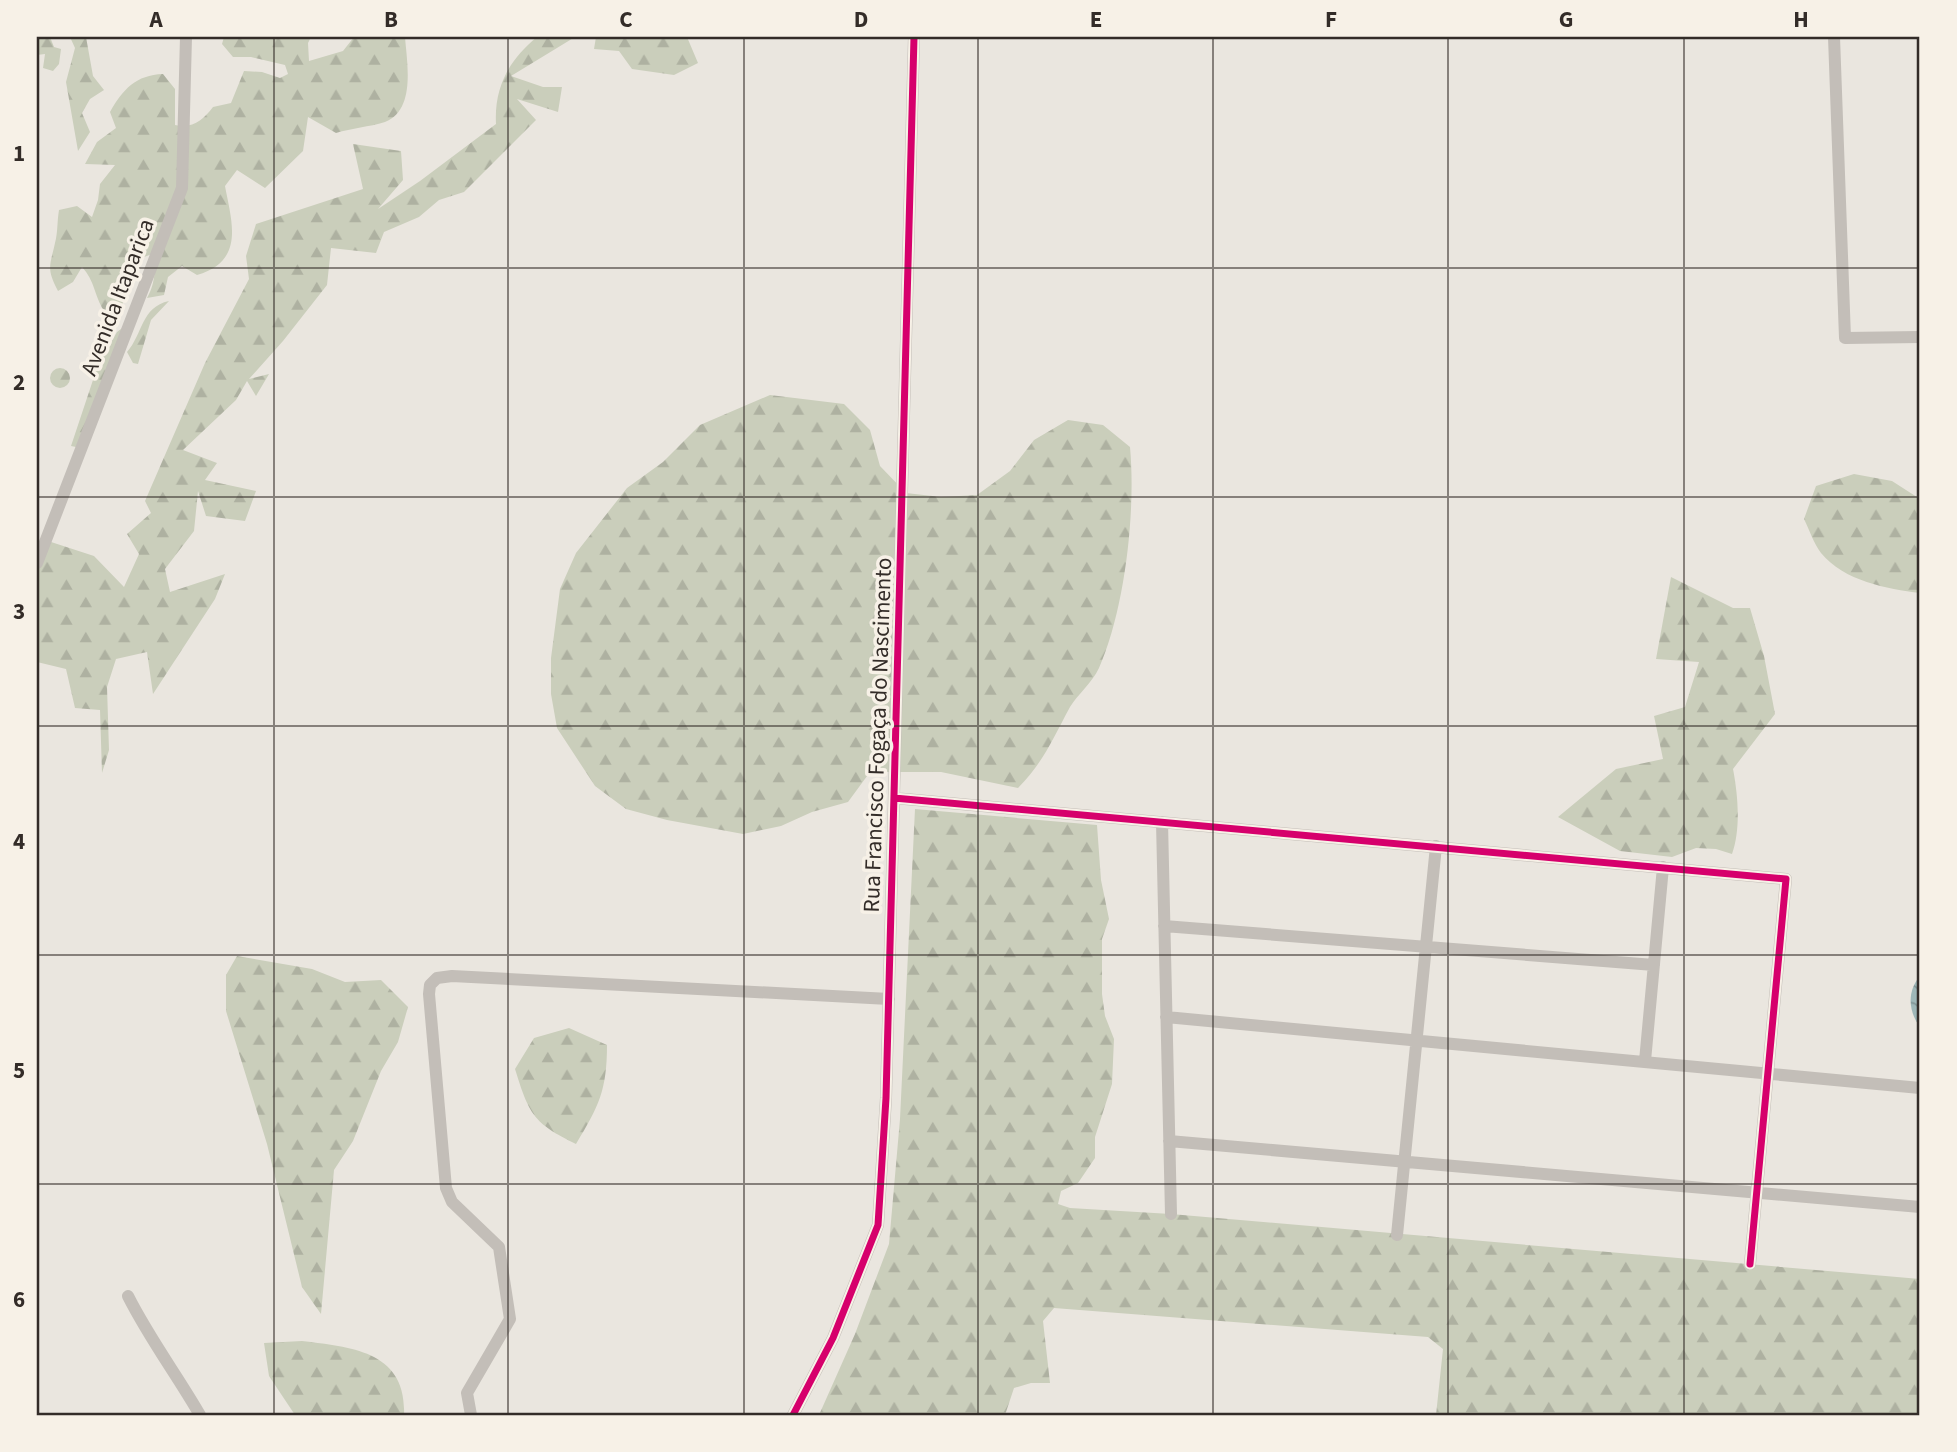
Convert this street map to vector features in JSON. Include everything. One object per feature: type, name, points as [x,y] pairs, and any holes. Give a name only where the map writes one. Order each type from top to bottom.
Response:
[{"type":"street","name":"Avenida Itaparica","points":[[37,563],[182,188],[186,37]]},
{"type":"street","name":"Rua Francisco Fogaça do Nascimento","points":[[793,1415],[833,1338],[878,1225],[889,999],[914,37]]},
{"type":"street","points":[[1834,37],[1845,338],[1920,337]]},
{"type":"street","points":[[894,798],[1786,879],[1750,1264]]},
{"type":"street","points":[[1162,822],[1171,1214]]},
{"type":"street","points":[[1397,1235],[1436,846]]},
{"type":"street","points":[[1645,1061],[1662,867]]},
{"type":"street","points":[[1164,926],[1654,965]]},
{"type":"street","points":[[471,1415],[467,1393],[510,1319],[499,1247],[452,1202],[446,1188],[429,993],[430,985],[436,978],[452,976],[889,999]]},
{"type":"street","points":[[1166,1017],[1417,1038],[1920,1087]]},
{"type":"street","points":[[1169,1140],[1920,1207]]},
{"type":"street","points":[[128,1296],[146,1331],[172,1366],[200,1415]]},
{"type":"green space","points":[[37,37],[50,37],[54,47],[61,49],[59,64],[53,71],[43,68],[45,54],[37,55]]},
{"type":"green space","points":[[70,37],[86,37],[93,76],[104,90],[90,99],[82,113],[90,132],[78,151],[66,82],[75,48]]},
{"type":"green space","points":[[224,37],[311,37],[308,43],[309,61],[343,51],[354,37],[405,37],[408,72],[405,97],[395,116],[385,122],[336,133],[308,117],[303,151],[265,188],[237,170],[225,186],[232,239],[223,260],[212,269],[197,275],[182,266],[168,277],[164,295],[147,298],[162,250],[129,263],[121,315],[104,311],[90,278],[82,267],[73,282],[58,291],[50,267],[59,210],[77,206],[92,217],[100,184],[115,165],[85,164],[97,142],[116,128],[110,112],[125,90],[145,77],[163,74],[175,89],[175,125],[187,126],[201,119],[213,107],[231,103],[244,71],[262,72],[280,78],[288,74],[285,65],[251,57],[233,57],[222,44]]},
{"type":"green space","points":[[537,37],[575,37],[511,76],[543,87],[562,87],[558,112],[517,99],[536,120],[464,192],[439,200],[419,217],[384,232],[376,253],[331,248],[327,285],[249,379],[269,374],[256,396],[247,381],[236,400],[183,450],[217,463],[205,480],[256,491],[245,521],[206,516],[198,491],[194,531],[165,569],[170,592],[225,574],[215,599],[153,694],[147,652],[116,659],[107,687],[109,750],[102,773],[100,710],[75,708],[66,669],[37,662],[37,554],[48,541],[94,556],[124,587],[139,554],[127,534],[151,513],[145,501],[205,363],[249,279],[246,256],[256,224],[363,189],[353,144],[401,151],[403,180],[378,209],[496,124],[498,98],[505,75],[518,55]]},
{"type":"green space","points":[[596,37],[687,37],[698,63],[674,75],[632,69],[619,51],[594,49]]},
{"type":"green space","points":[[169,301],[151,320],[138,364],[133,363],[127,352],[143,322],[153,309]]},
{"type":"green space","points":[[125,326],[76,447],[71,446],[94,377],[95,372],[89,366],[90,357],[106,351],[117,332]]},
{"type":"green space","points":[[56,368],[64,368],[70,378],[64,388],[56,388],[50,382],[50,374]]},
{"type":"green space","points":[[770,395],[844,404],[870,430],[880,466],[906,493],[941,497],[977,495],[1010,471],[1034,440],[1068,420],[1103,425],[1130,447],[1130,529],[1122,589],[1108,644],[1096,673],[1070,707],[1042,759],[1018,788],[941,772],[870,772],[848,802],[812,812],[781,826],[743,834],[667,820],[626,809],[595,786],[557,728],[551,694],[551,658],[560,589],[576,553],[627,488],[663,462],[700,425]]},
{"type":"green space","points":[[1854,474],[1892,481],[1920,499],[1920,593],[1880,586],[1854,577],[1831,563],[1816,545],[1804,519],[1816,486]]},
{"type":"green space","points":[[1671,577],[1733,608],[1750,608],[1764,656],[1775,714],[1733,769],[1738,812],[1737,834],[1732,854],[1716,849],[1696,848],[1672,857],[1620,851],[1558,817],[1616,769],[1663,759],[1654,716],[1685,707],[1699,662],[1656,659]]},
{"type":"green space","points":[[915,809],[1097,825],[1101,880],[1109,919],[1102,939],[1102,994],[1105,1016],[1114,1039],[1112,1084],[1095,1137],[1095,1158],[1078,1183],[1061,1191],[1058,1204],[1070,1208],[1171,1214],[1920,1279],[1920,1415],[1436,1415],[1443,1349],[1428,1337],[1054,1308],[1043,1321],[1050,1383],[1031,1383],[1014,1388],[1005,1415],[819,1415],[855,1334],[889,1244],[900,1119]]},
{"type":"green space","points":[[237,956],[312,969],[345,982],[381,980],[408,1007],[398,1042],[381,1071],[353,1141],[334,1170],[321,1314],[302,1287],[267,1144],[226,1011],[226,975]]},
{"type":"green space","points":[[569,1028],[607,1045],[600,1097],[576,1144],[550,1130],[535,1116],[524,1097],[515,1069],[534,1038]]},
{"type":"green space","points":[[302,1341],[357,1350],[386,1365],[396,1377],[402,1394],[404,1415],[295,1415],[269,1376],[264,1343]]},
{"type":"water","points":[[1920,976],[1920,1027],[1911,1008],[1911,995]]},
{"type":"cycle path","points":[[793,1415],[833,1338],[878,1225],[886,1098],[914,37]]},
{"type":"cycle path","points":[[894,798],[1786,879],[1750,1264]]}]
